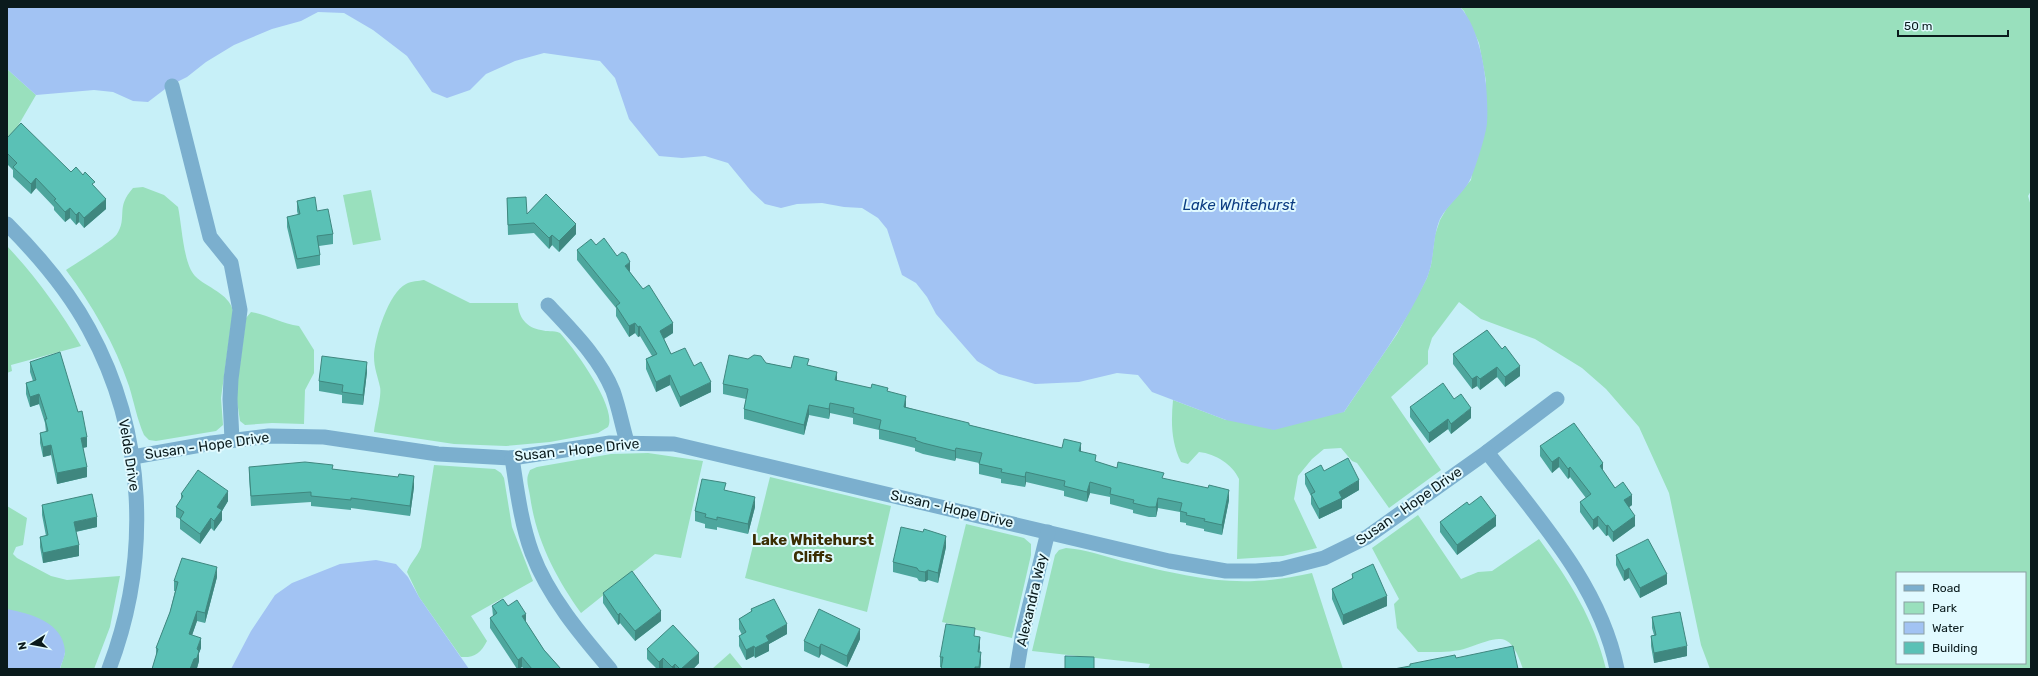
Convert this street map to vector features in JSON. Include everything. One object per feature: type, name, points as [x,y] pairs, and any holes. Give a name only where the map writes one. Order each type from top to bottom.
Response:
[{"type":"street","points":[[172,86],[210,237],[231,263],[240,310],[230,379],[232,440]]},
{"type":"street","name":"Velde Drive","points":[[7,224],[56,278],[89,327],[103,356],[116,390],[127,427],[133,457],[137,530],[134,577],[124,623],[109,669]]},
{"type":"street","points":[[548,305],[582,342],[600,366],[617,404],[627,442]]},
{"type":"street","name":"Susan - Hope Drive","points":[[133,457],[232,440],[269,436],[304,436],[438,454],[512,458],[627,442],[660,442],[688,446],[1170,561],[1240,572],[1281,569],[1324,558],[1367,537],[1487,452],[1557,399]]},
{"type":"street","points":[[1487,452],[1580,578],[1599,611],[1609,635],[1617,669]]},
{"type":"street","points":[[512,458],[524,522],[533,555],[548,584],[571,619],[610,669]]},
{"type":"street","name":"Alexandra Way","points":[[1017,669],[1024,632],[1048,532]]},
{"type":"green space","points":[[1460,7],[2031,7],[2031,191],[2028,196],[2031,206],[2031,669],[1710,669],[1701,645],[1669,493],[1639,427],[1606,389],[1582,368],[1535,339],[1481,319],[1459,302],[1432,338],[1428,351],[1428,364],[1391,397],[1441,470],[1389,508],[1357,463],[1352,461],[1341,448],[1324,449],[1312,459],[1298,476],[1294,499],[1317,548],[1283,556],[1237,559],[1239,479],[1228,464],[1217,457],[1205,453],[1199,452],[1188,464],[1181,462],[1175,447],[1172,432],[1173,400],[1226,420],[1344,412],[1397,334],[1427,278],[1431,265],[1435,235],[1440,220],[1447,208],[1471,180],[1486,81],[1479,43],[1464,11]]},
{"type":"green space","points":[[7,69],[36,95],[15,131],[7,137]]},
{"type":"green space","points":[[143,187],[164,195],[178,207],[185,253],[191,270],[195,276],[222,295],[231,305],[233,311],[221,398],[223,425],[216,431],[156,441],[149,440],[144,435],[137,417],[129,386],[110,340],[94,311],[66,270],[101,247],[117,234],[122,222],[124,201],[133,188]]},
{"type":"green space","points":[[371,190],[381,240],[353,245],[343,195]]},
{"type":"green space","points":[[7,246],[47,294],[81,346],[11,365],[12,371],[7,373]]},
{"type":"green space","points":[[424,280],[470,303],[518,303],[518,308],[524,321],[532,327],[543,331],[560,333],[584,364],[601,393],[607,406],[609,418],[608,427],[598,433],[550,442],[506,446],[454,444],[374,432],[380,387],[374,357],[380,328],[388,306],[400,289],[408,283]]},
{"type":"green space","points":[[251,312],[299,326],[314,350],[314,373],[305,390],[304,424],[272,423],[245,425],[240,421],[236,394],[246,318]]},
{"type":"green space","points":[[648,453],[703,461],[681,558],[655,554],[581,613],[555,572],[542,543],[533,512],[527,477],[530,470],[537,467],[611,454]]},
{"type":"green space","points":[[434,465],[495,469],[501,473],[504,478],[512,527],[533,581],[471,616],[487,641],[480,652],[470,657],[461,657],[419,597],[407,572],[421,547]]},
{"type":"green space","points":[[770,477],[891,506],[867,612],[745,578]]},
{"type":"green space","points":[[7,506],[27,518],[23,545],[16,547],[13,554],[17,558],[51,576],[67,580],[120,576],[110,627],[94,669],[60,669],[65,653],[7,610]]},
{"type":"green space","points":[[1418,515],[1461,579],[1478,572],[1492,571],[1539,539],[1579,601],[1595,633],[1606,669],[1523,669],[1514,648],[1509,642],[1503,639],[1488,641],[1456,651],[1418,652],[1397,628],[1394,604],[1399,599],[1372,548]]},
{"type":"green space","points":[[966,524],[1024,538],[1031,544],[1031,555],[1012,638],[942,622]]},
{"type":"green space","points":[[1066,548],[1087,551],[1122,561],[1194,577],[1216,580],[1261,581],[1312,573],[1343,669],[1148,669],[1150,664],[1032,651],[1055,555],[1059,550]]},
{"type":"green space","points":[[730,653],[743,669],[712,669]]},
{"type":"water","name":"Lake Whitehurst","points":[[7,7],[1460,7],[1468,18],[1474,31],[1483,62],[1487,95],[1487,123],[1485,135],[1471,178],[1465,188],[1447,208],[1437,226],[1430,271],[1427,278],[1409,313],[1388,347],[1344,412],[1274,430],[1226,420],[1152,392],[1138,375],[1117,373],[1079,382],[1035,384],[999,374],[977,361],[936,314],[927,297],[916,283],[902,275],[887,229],[878,218],[862,208],[844,207],[822,203],[797,204],[781,208],[765,204],[751,191],[728,163],[705,156],[682,158],[659,156],[629,119],[615,78],[600,61],[544,53],[515,61],[486,74],[470,90],[447,98],[432,92],[407,56],[373,30],[344,13],[318,12],[301,21],[272,29],[234,45],[206,62],[187,77],[169,86],[148,102],[133,101],[113,92],[94,90],[36,95],[7,69]]},
{"type":"water","points":[[376,560],[396,564],[408,577],[419,597],[469,669],[231,669],[251,631],[275,595],[292,583],[340,564]]},
{"type":"water","points":[[7,609],[35,617],[52,626],[63,641],[65,651],[60,669],[7,669]]},
{"type":"building","points":[[21,123],[71,172],[76,167],[83,175],[85,172],[95,182],[92,184],[106,199],[84,218],[79,212],[76,215],[70,208],[65,212],[54,200],[56,199],[36,178],[31,184],[13,167],[17,163],[7,153],[7,138]]},
{"type":"building","points":[[546,194],[576,224],[559,241],[552,235],[549,238],[534,223],[508,225],[507,198],[526,197],[527,214]]},
{"type":"building","points":[[315,197],[317,211],[328,209],[333,234],[317,236],[320,255],[297,259],[287,217],[300,214],[297,201]]},
{"type":"building","points":[[604,238],[617,256],[622,252],[626,254],[630,262],[625,266],[643,289],[649,285],[673,323],[660,331],[671,354],[685,348],[694,366],[701,362],[711,382],[680,397],[670,375],[656,382],[646,359],[657,354],[640,326],[638,327],[635,323],[629,326],[616,306],[620,303],[577,250],[591,239],[596,245]]},
{"type":"building","points":[[1487,330],[1502,349],[1505,346],[1520,366],[1505,377],[1497,367],[1480,379],[1477,376],[1472,379],[1453,354]]},
{"type":"building","points":[[60,352],[78,412],[82,411],[87,437],[81,438],[87,467],[57,473],[51,445],[43,447],[40,433],[48,431],[45,419],[47,419],[39,394],[30,397],[26,383],[36,380],[30,362]]},
{"type":"building","points":[[729,355],[748,359],[754,355],[761,356],[766,363],[791,368],[794,356],[809,359],[807,365],[837,372],[835,380],[871,388],[872,384],[888,388],[887,391],[906,396],[904,407],[1062,448],[1064,439],[1081,443],[1079,451],[1096,455],[1095,461],[1117,468],[1118,462],[1164,473],[1162,478],[1208,488],[1209,485],[1229,490],[1222,525],[1204,521],[1205,519],[1186,515],[1187,513],[1180,511],[1182,503],[1158,498],[1156,507],[1149,507],[1133,503],[1134,500],[1110,494],[1111,488],[1090,482],[1087,492],[1064,486],[1065,481],[1026,472],[1025,477],[1001,472],[1002,469],[979,464],[982,453],[956,448],[955,451],[923,443],[915,440],[916,438],[879,429],[881,420],[853,413],[854,408],[830,403],[829,409],[809,405],[804,425],[744,409],[748,389],[723,384]]},
{"type":"building","points":[[322,356],[367,362],[363,395],[342,392],[343,385],[319,381]]},
{"type":"building","points":[[1443,383],[1454,399],[1461,394],[1471,408],[1451,424],[1448,419],[1429,433],[1410,407]]},
{"type":"building","points":[[1574,423],[1603,463],[1600,466],[1615,488],[1623,482],[1632,495],[1624,500],[1635,516],[1613,532],[1598,516],[1593,520],[1580,502],[1591,494],[1570,467],[1568,469],[1559,457],[1552,462],[1540,446]]},
{"type":"building","points":[[1348,458],[1359,480],[1339,492],[1342,498],[1319,509],[1311,494],[1315,492],[1305,474],[1321,465],[1324,471]]},
{"type":"building","points":[[305,462],[333,465],[332,469],[398,477],[399,474],[414,476],[410,506],[351,498],[351,500],[311,496],[311,492],[251,496],[249,467]]},
{"type":"building","points":[[198,470],[228,491],[217,507],[222,510],[214,521],[211,518],[200,534],[180,519],[184,512],[176,507],[183,496],[181,494]]},
{"type":"building","points":[[702,479],[726,483],[724,490],[755,497],[748,524],[717,517],[717,520],[705,517],[706,514],[695,511]]},
{"type":"building","points":[[92,494],[97,517],[74,522],[79,545],[43,553],[40,537],[48,535],[42,505]]},
{"type":"building","points":[[1481,496],[1496,516],[1457,545],[1440,522],[1467,502],[1469,505]]},
{"type":"building","points":[[901,527],[923,532],[924,529],[946,536],[938,573],[928,570],[925,572],[919,571],[917,568],[893,562]]},
{"type":"building","points":[[1648,539],[1667,574],[1640,588],[1629,568],[1624,571],[1616,555]]},
{"type":"building","points":[[182,558],[217,567],[205,613],[197,611],[189,634],[201,638],[197,649],[199,651],[197,658],[194,659],[190,669],[152,669],[158,649],[156,648],[170,612],[178,582],[174,581]]},
{"type":"building","points":[[1373,564],[1387,596],[1343,615],[1332,589],[1353,578],[1352,574]]},
{"type":"building","points":[[632,571],[661,611],[635,631],[620,613],[618,615],[603,593]]},
{"type":"building","points":[[503,599],[508,606],[517,600],[526,614],[522,616],[544,650],[561,669],[532,669],[522,657],[518,660],[490,618],[497,613],[492,606]]},
{"type":"building","points":[[774,599],[787,624],[766,636],[769,641],[755,648],[754,646],[746,650],[739,636],[746,632],[739,619],[752,611],[751,609]]},
{"type":"building","points":[[819,609],[860,629],[847,656],[821,644],[819,648],[804,641]]},
{"type":"building","points":[[1680,612],[1687,646],[1654,653],[1651,636],[1656,635],[1652,617]]},
{"type":"building","points":[[946,624],[975,628],[974,636],[980,637],[978,652],[981,652],[979,667],[975,667],[975,669],[941,669],[943,657],[940,657]]},
{"type":"building","points":[[673,625],[699,653],[681,669],[675,664],[672,667],[663,658],[659,662],[647,649]]},
{"type":"building","points":[[1513,646],[1518,669],[1394,669],[1410,666],[1410,664],[1455,655],[1456,658]]},
{"type":"building","points":[[1065,656],[1094,657],[1094,669],[1065,669]]},
{"type":"district","name":"Lake Whitehurst Cliffs","points":[[813,548]]}]
